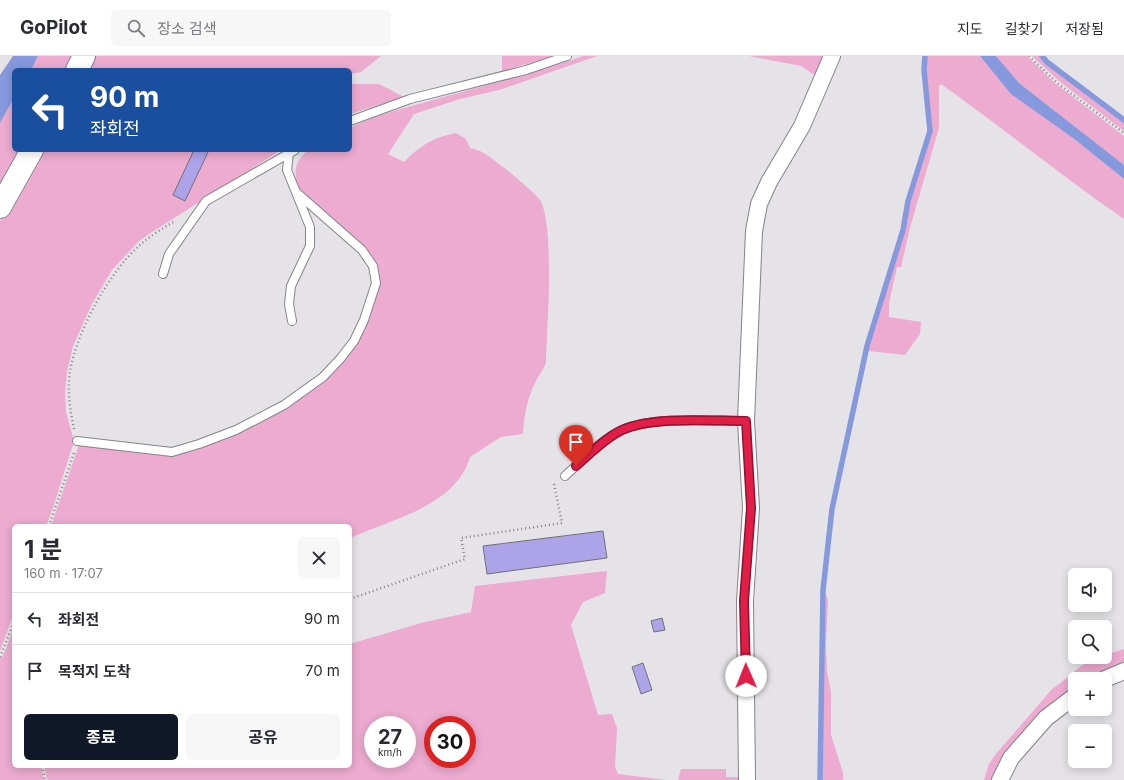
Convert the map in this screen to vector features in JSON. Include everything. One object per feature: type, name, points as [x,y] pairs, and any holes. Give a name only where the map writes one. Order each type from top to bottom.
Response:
[{"type":"main road","points":[[78,68],[84,56]]},
{"type":"main road","points":[[0,207],[31,152]]},
{"type":"street","points":[[746,780],[744,601],[751,508],[746,421],[754,231],[759,204],[769,182],[802,126],[832,56]]},
{"type":"street","points":[[1112,676],[1124,671]]},
{"type":"street","points":[[1000,780],[1011,758],[1041,724],[1068,702]]},
{"type":"lane","points":[[352,120],[410,99],[526,70],[567,56]]},
{"type":"lane","points":[[292,152],[287,170],[310,227],[310,246],[291,286],[289,304],[292,321]]},
{"type":"lane","points":[[163,274],[169,254],[206,201],[292,152]]},
{"type":"lane","points":[[77,441],[172,452],[200,444],[236,430],[284,406],[323,377],[340,359],[354,341],[364,320],[376,282],[373,266],[362,250],[296,192]]},
{"type":"lane","points":[[565,476],[599,446],[622,430],[645,424],[674,421],[746,421]]},
{"type":"path","points":[[1029,56],[1057,83],[1124,133]]},
{"type":"path","points":[[50,524],[77,441],[70,411],[69,393],[70,372],[76,347],[95,306],[115,272],[140,245],[180,218]]},
{"type":"path","points":[[352,598],[465,559],[461,538],[562,523],[553,478],[565,476]]},
{"type":"path","points":[[0,656],[12,627]]},
{"type":"path","points":[[42,768],[45,780]]},
{"type":"shaded area","points":[[38,56],[75,56],[69,68],[32,68]]},
{"type":"shaded area","points":[[92,56],[381,56],[361,72],[352,74],[352,68],[86,68]]},
{"type":"shaded area","points":[[502,56],[553,56],[502,71]]},
{"type":"shaded area","points":[[583,56],[597,56],[499,90],[460,99],[414,114],[388,154],[404,162],[427,143],[440,137],[456,133],[466,139],[470,148],[484,153],[506,169],[540,200],[545,213],[549,254],[546,362],[528,400],[523,434],[501,437],[470,457],[463,474],[451,488],[437,499],[403,517],[352,537],[352,524],[52,524],[79,445],[148,453],[200,448],[216,443],[257,423],[333,372],[379,287],[379,273],[375,262],[297,186],[296,166],[300,158],[306,152],[352,152],[352,127],[372,118]]},
{"type":"shaded area","points":[[749,56],[828,56],[819,78],[801,66]]},
{"type":"shaded area","points":[[927,56],[980,56],[998,77],[1124,179],[1124,219],[941,84],[939,86],[939,128],[911,224],[901,267],[897,267],[889,303],[889,317],[921,322],[920,334],[905,355],[868,351],[905,230],[910,201],[931,131],[925,70]]},
{"type":"shaded area","points":[[996,56],[1027,56],[1056,84],[1124,136],[1124,165],[1019,83]]},
{"type":"shaded area","points":[[1032,56],[1041,56],[1046,63],[1124,121],[1124,131],[1059,81]]},
{"type":"shaded area","points":[[352,84],[379,84],[404,97],[352,113]]},
{"type":"shaded area","points":[[12,102],[12,152],[23,152],[0,191],[0,123]]},
{"type":"shaded area","points":[[40,152],[278,152],[138,242],[112,270],[92,304],[73,346],[67,372],[65,393],[66,412],[74,441],[53,508],[47,524],[12,524],[12,618],[0,651],[0,221]]},
{"type":"shaded area","points":[[607,571],[605,593],[583,602],[571,625],[598,715],[612,714],[617,728],[615,767],[618,774],[666,780],[47,780],[44,768],[352,768],[352,643],[421,623],[471,612],[475,586]]},
{"type":"shaded area","points":[[824,590],[828,600],[826,645],[827,672],[831,692],[831,735],[843,773],[843,780],[822,780]]},
{"type":"shaded area","points":[[12,632],[12,768],[41,768],[44,780],[0,780],[0,658],[3,656]]},
{"type":"shaded area","points":[[1124,649],[1124,668],[1112,673],[1112,672],[1073,672],[1083,664],[1112,664],[1112,653]]},
{"type":"shaded area","points":[[1068,676],[1068,701],[997,780],[984,780],[989,764],[995,755],[1053,688]]},
{"type":"shaded area","points":[[681,769],[726,769],[726,777],[741,777],[741,780],[678,780]]},
{"type":"water","points":[[13,56],[38,56],[32,68],[12,68],[12,102],[0,123],[0,75]]},
{"type":"water","points":[[980,56],[996,56],[1019,83],[1124,165],[1124,179],[1073,138],[1011,94]]},
{"type":"building","points":[[193,152],[208,152],[185,201],[173,195]]},
{"type":"building","points":[[603,531],[607,558],[487,574],[483,546]]},
{"type":"building","points":[[662,618],[665,630],[654,632],[651,621]]},
{"type":"building","points":[[643,663],[652,690],[641,694],[632,667]]},
{"type":"waterway","points":[[820,780],[823,590],[832,509],[867,346],[903,230],[908,201],[930,131],[924,70],[925,56]]},
{"type":"waterway","points":[[1042,56],[1047,62],[1124,120]]},
{"type":"route","points":[[576,466],[599,446],[622,430],[645,424],[680,421],[746,421],[751,508],[744,601],[746,676]]}]
